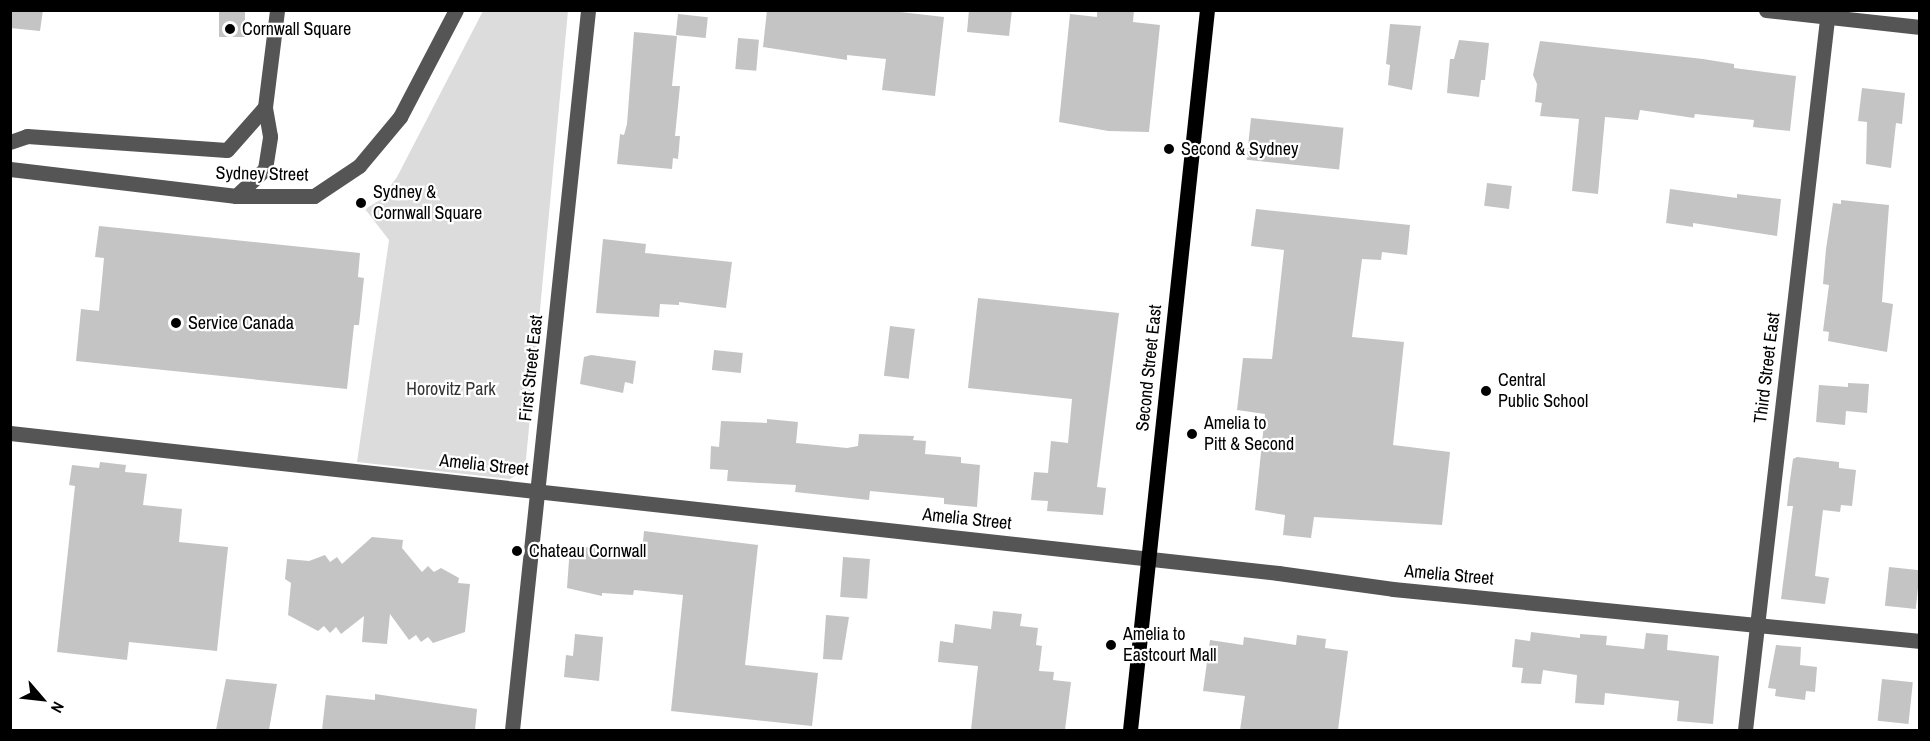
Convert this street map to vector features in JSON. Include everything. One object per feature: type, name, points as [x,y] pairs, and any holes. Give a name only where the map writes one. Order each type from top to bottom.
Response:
[{"type":"main road","name":"Second Street East","points":[[1130,730],[1207,10]]},
{"type":"street","points":[[236,196],[264,169],[270,136],[266,107],[277,10]]},
{"type":"street","name":"Sydney Street","points":[[10,169],[236,196],[314,196],[358,166],[400,117],[456,10]]},
{"type":"street","name":"First Street East","points":[[512,730],[588,10]]},
{"type":"street","points":[[1767,10],[1827,14],[1920,27]]},
{"type":"street","name":"Third Street East","points":[[1745,730],[1827,14]]},
{"type":"street","points":[[10,142],[27,136],[227,150],[266,107]]},
{"type":"street","name":"Amelia Street","points":[[10,433],[1149,560],[1393,590],[1920,641]]},
{"type":"green space","name":"Horovitz Park","points":[[483,11],[568,11],[525,470],[510,479],[357,462],[389,240],[365,209],[380,200],[397,177]]},
{"type":"building","points":[[10,10],[43,10],[40,31],[10,28]]},
{"type":"building","points":[[219,10],[245,10],[245,37],[219,37]]},
{"type":"building","points":[[767,10],[883,10],[944,17],[935,96],[882,90],[886,59],[847,55],[847,60],[763,47]]},
{"type":"building","points":[[969,10],[1012,10],[1009,36],[967,32]]},
{"type":"building","points":[[1097,10],[1134,10],[1133,22],[1160,25],[1149,132],[1108,131],[1059,122],[1070,14],[1097,17]]},
{"type":"building","points":[[678,14],[708,17],[706,38],[676,35]]},
{"type":"building","points":[[1390,24],[1421,26],[1412,90],[1388,85],[1390,65],[1386,64]]},
{"type":"building","points":[[634,32],[677,36],[672,86],[680,86],[675,136],[680,136],[678,159],[673,158],[672,169],[617,164],[620,134],[624,135],[627,124]]},
{"type":"building","points":[[738,38],[759,40],[756,71],[735,69]]},
{"type":"building","points":[[1459,40],[1489,43],[1485,80],[1481,80],[1479,97],[1447,93],[1450,59],[1454,59]]},
{"type":"building","points":[[1540,41],[1703,59],[1734,64],[1734,68],[1796,76],[1790,131],[1753,127],[1754,120],[1695,114],[1694,118],[1640,110],[1638,120],[1605,117],[1598,194],[1572,191],[1579,119],[1540,116],[1542,103],[1535,102],[1537,84],[1533,75]]},
{"type":"building","points":[[1862,88],[1905,93],[1902,124],[1896,123],[1891,168],[1866,164],[1867,122],[1858,121]]},
{"type":"building","points":[[1251,118],[1343,128],[1339,169],[1247,160]]},
{"type":"building","points":[[1487,183],[1512,186],[1509,209],[1484,206]]},
{"type":"building","points":[[1670,189],[1737,198],[1737,194],[1781,199],[1777,236],[1693,223],[1693,227],[1666,223]]},
{"type":"building","points":[[1841,200],[1889,205],[1882,302],[1893,304],[1887,352],[1828,341],[1829,332],[1823,331],[1829,285],[1823,284],[1826,249],[1833,203],[1841,204]]},
{"type":"building","points":[[1256,209],[1410,225],[1407,255],[1382,252],[1381,260],[1362,259],[1352,337],[1404,342],[1393,445],[1450,452],[1442,525],[1314,517],[1311,538],[1283,535],[1285,515],[1255,510],[1265,414],[1237,410],[1243,358],[1272,359],[1284,250],[1251,246]]},
{"type":"building","points":[[99,226],[360,253],[358,277],[364,278],[359,325],[354,325],[347,389],[76,361],[81,309],[99,311],[104,258],[95,257]]},
{"type":"building","points":[[603,239],[646,244],[645,253],[732,262],[726,308],[679,302],[679,305],[660,304],[659,317],[596,313]]},
{"type":"building","points":[[978,298],[1119,313],[1097,487],[1106,488],[1103,515],[1047,511],[1048,501],[1031,500],[1034,472],[1048,473],[1051,441],[1068,443],[1072,399],[968,388]]},
{"type":"building","points":[[890,326],[915,329],[909,379],[884,376]]},
{"type":"building","points":[[714,350],[743,353],[741,373],[712,370]]},
{"type":"building","points":[[591,355],[636,361],[633,384],[625,382],[623,393],[580,384],[584,357]]},
{"type":"building","points":[[1848,383],[1869,384],[1867,413],[1846,411],[1845,425],[1816,422],[1819,385],[1848,387]]},
{"type":"building","points":[[767,419],[798,422],[796,443],[847,448],[858,446],[859,434],[914,436],[913,440],[926,441],[925,454],[961,457],[961,463],[980,465],[977,507],[944,504],[944,498],[870,491],[869,500],[795,492],[796,485],[727,481],[728,470],[710,469],[711,446],[719,447],[721,421],[767,423]]},
{"type":"building","points":[[1797,457],[1839,462],[1839,468],[1856,470],[1852,506],[1841,505],[1840,512],[1823,510],[1815,576],[1829,578],[1825,604],[1781,599],[1793,506],[1787,506],[1789,487],[1793,459]]},
{"type":"building","points":[[100,462],[126,465],[125,472],[147,474],[143,505],[182,509],[179,542],[228,547],[217,651],[129,642],[127,660],[57,652],[75,486],[69,485],[72,465],[99,468]]},
{"type":"building","points":[[644,531],[758,545],[745,665],[818,673],[812,726],[671,711],[683,595],[634,590],[633,595],[602,593],[602,596],[567,588],[570,546],[642,552]]},
{"type":"building","points":[[372,537],[403,540],[402,548],[422,572],[428,566],[434,572],[441,568],[459,578],[458,583],[470,584],[465,632],[433,643],[428,637],[421,642],[416,635],[409,640],[390,614],[387,644],[362,642],[364,616],[341,634],[336,627],[330,633],[324,626],[318,631],[288,615],[291,583],[285,579],[287,559],[309,561],[325,555],[330,562],[337,557],[342,564]]},
{"type":"building","points":[[843,557],[870,559],[867,599],[840,597]]},
{"type":"building","points":[[1889,567],[1920,570],[1916,609],[1885,606]]},
{"type":"building","points":[[993,611],[1022,614],[1020,626],[1038,628],[1036,645],[1042,646],[1039,671],[1054,672],[1053,680],[1071,682],[1065,730],[971,730],[978,666],[938,662],[940,641],[953,643],[955,624],[991,629]]},
{"type":"building","points":[[826,615],[849,617],[842,660],[823,659]]},
{"type":"building","points":[[1531,632],[1580,638],[1580,634],[1607,636],[1606,645],[1644,649],[1646,633],[1668,635],[1667,650],[1719,656],[1713,724],[1677,721],[1679,701],[1605,693],[1604,705],[1575,703],[1577,675],[1543,670],[1541,684],[1521,683],[1523,668],[1512,667],[1515,639],[1530,641]]},
{"type":"building","points":[[575,634],[603,637],[599,681],[564,677],[566,655],[573,656]]},
{"type":"building","points":[[1297,635],[1326,639],[1325,648],[1348,651],[1338,730],[1240,730],[1245,696],[1203,691],[1210,640],[1243,645],[1244,637],[1296,645]]},
{"type":"building","points":[[1776,645],[1801,647],[1800,665],[1817,667],[1815,692],[1806,691],[1805,700],[1775,696],[1776,689],[1768,688]]},
{"type":"building","points":[[226,679],[277,684],[269,730],[216,730]]},
{"type":"building","points":[[1882,679],[1913,682],[1908,724],[1878,721]]},
{"type":"building","points":[[375,694],[477,709],[475,730],[322,730],[326,695],[375,700]]},
{"type":"place","name":"Cornwall Square","points":[[230,29]]},
{"type":"place","name":"Second & Sydney","points":[[1169,149]]},
{"type":"place","name":"Sydney & Cornwall Square","points":[[361,203]]},
{"type":"place","name":"Service Canada","points":[[176,323]]},
{"type":"place","name":"Central Public School","points":[[1486,391]]},
{"type":"place","name":"Amelia to Pitt & Second","points":[[1192,434]]},
{"type":"place","name":"Chateau Cornwall","points":[[517,551]]},
{"type":"place","name":"Amelia to Eastcourt Mall","points":[[1111,645]]}]
